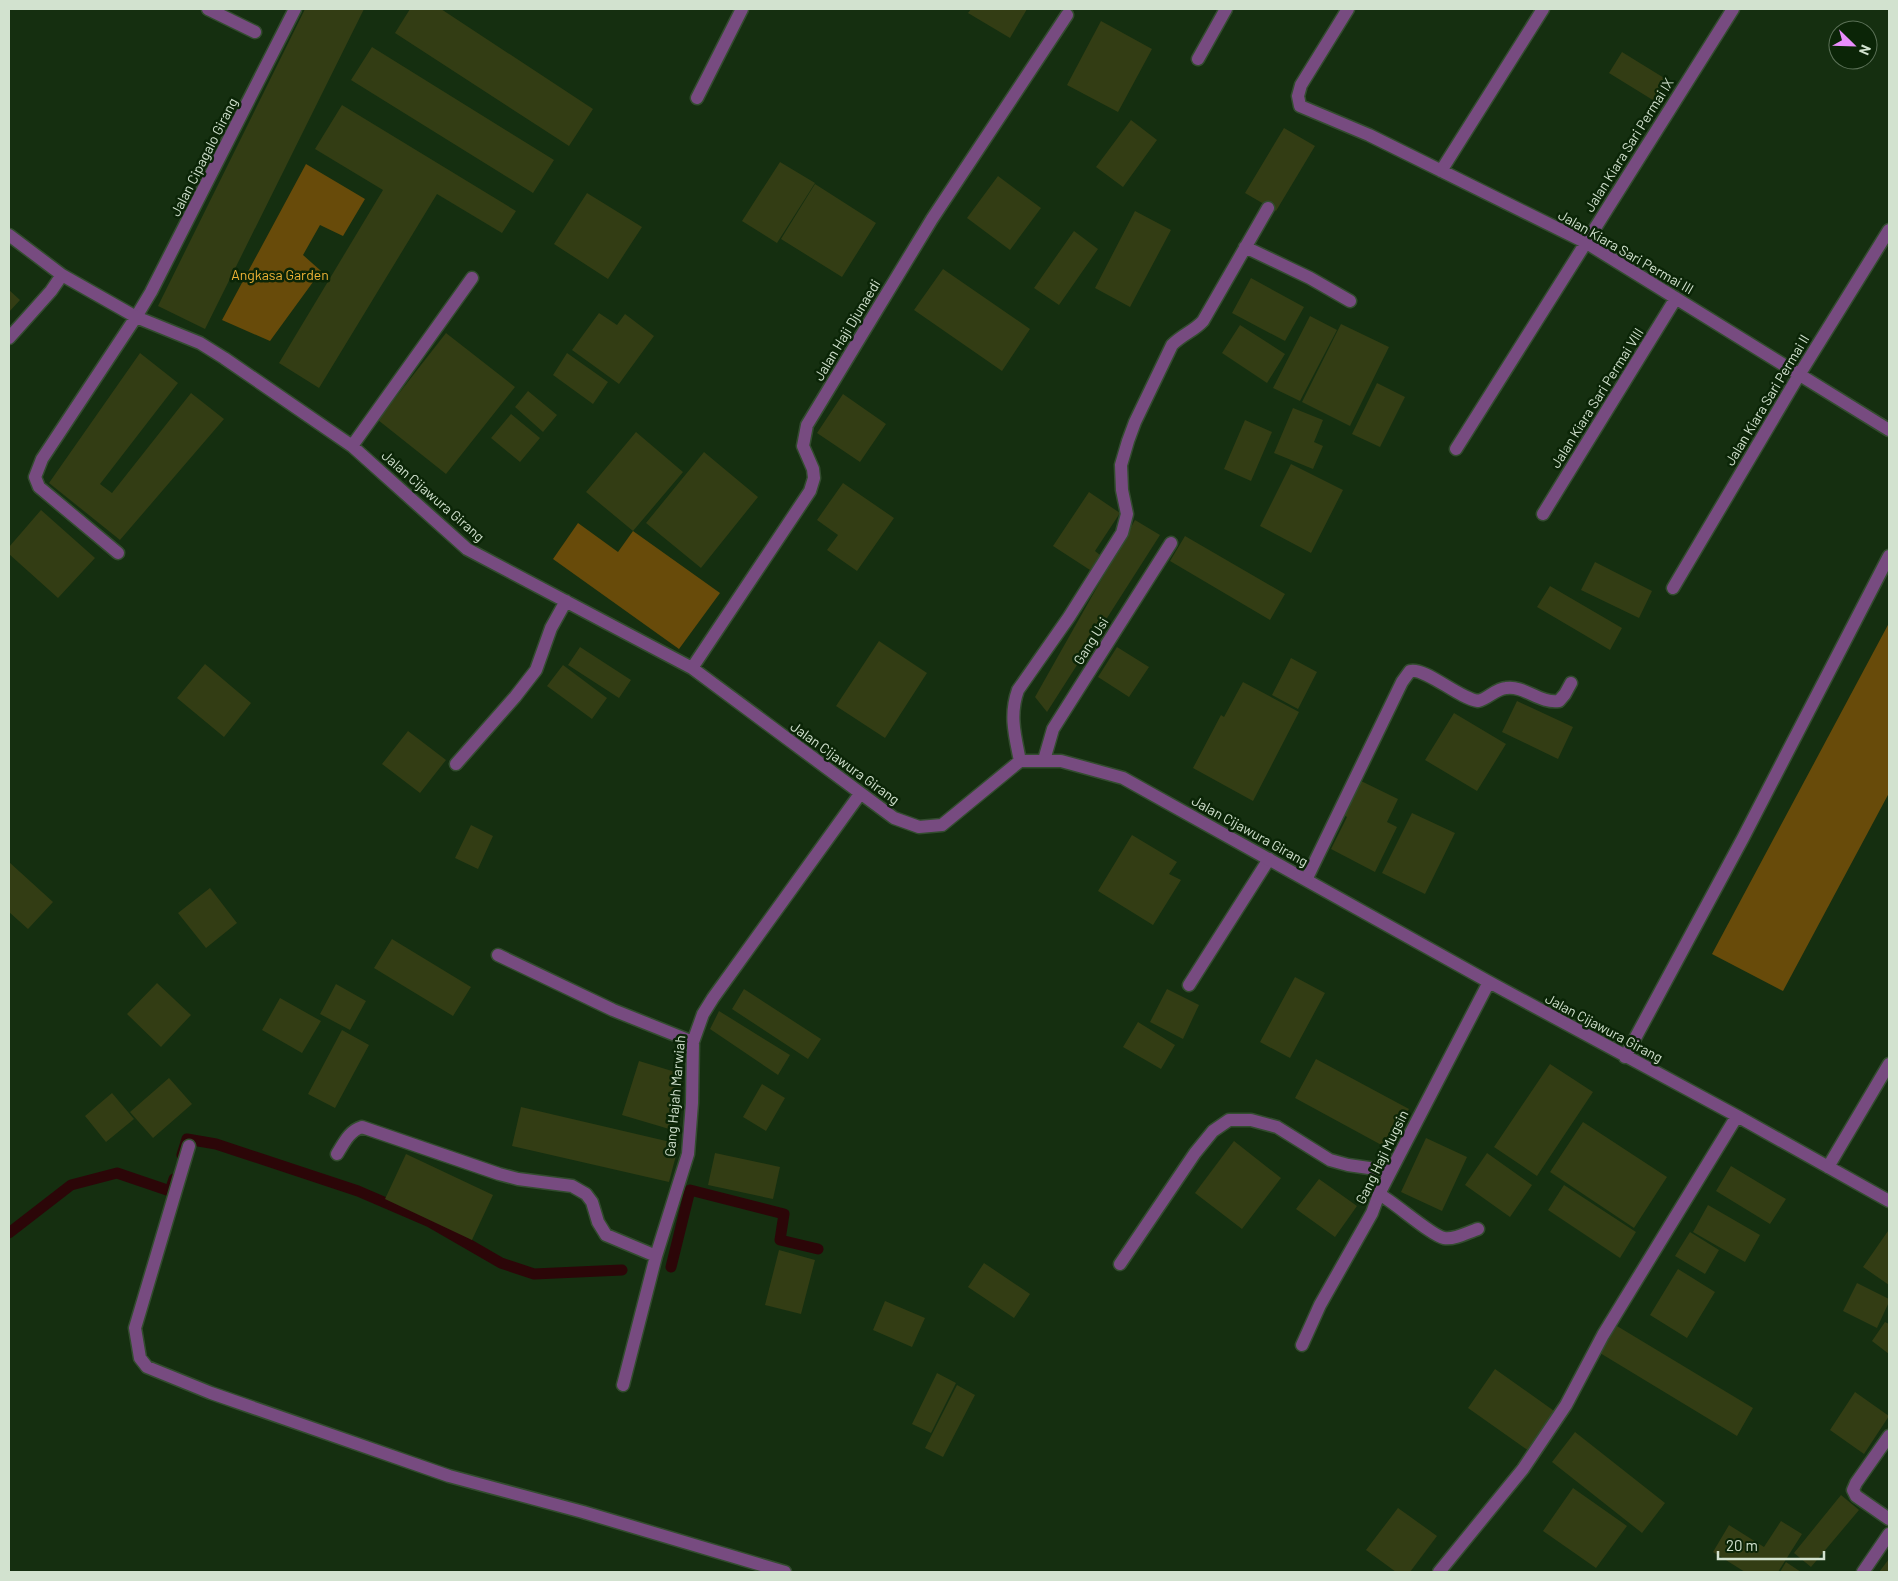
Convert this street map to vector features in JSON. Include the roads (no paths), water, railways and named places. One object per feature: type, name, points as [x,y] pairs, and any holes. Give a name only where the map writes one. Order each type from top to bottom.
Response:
[{"type":"street","points":[[208,9],[255,32]]},
{"type":"street","name":"Jalan Cipagalo Girang","points":[[118,553],[39,487],[35,477],[42,459],[136,317],[160,274],[295,9]]},
{"type":"street","points":[[697,98],[742,9]]},
{"type":"street","points":[[1198,59],[1226,9]]},
{"type":"street","name":"Jalan Kiara Sari Permai III","points":[[1348,9],[1300,85],[1298,96],[1300,106],[1369,135],[1585,242],[1889,430]]},
{"type":"street","points":[[1441,170],[1542,9]]},
{"type":"street","name":"Jalan Kiara Sari Permai IX","points":[[1456,449],[1733,9]]},
{"type":"street","name":"Jalan Haji Djunaedi","points":[[692,668],[810,491],[814,478],[813,468],[803,446],[808,425],[932,219],[1067,15]]},
{"type":"street","points":[[1020,761],[1013,732],[1014,700],[1018,690],[1059,632],[1122,533],[1127,514],[1122,490],[1122,465],[1135,422],[1172,345],[1182,335],[1203,321],[1268,208]]},
{"type":"street","name":"Jalan Kiara Sari Permai II","points":[[1673,588],[1799,375],[1889,230]]},
{"type":"street","name":"Jalan Cijawura Girang","points":[[9,235],[62,275],[136,317],[200,343],[224,358],[352,446],[467,549],[692,668],[894,818],[919,828],[942,825],[1020,761],[1061,761],[1123,778],[1625,1057],[1737,1116],[1889,1202]]},
{"type":"street","points":[[1245,247],[1310,278],[1350,301]]},
{"type":"street","points":[[9,338],[51,291],[62,275]]},
{"type":"street","points":[[352,446],[472,278]]},
{"type":"street","name":"Jalan Kiara Sari Permai VIII","points":[[1543,514],[1676,298]]},
{"type":"street","name":"Gang Usi","points":[[1044,760],[1053,729],[1170,543]]},
{"type":"street","points":[[1625,1057],[1743,838],[1889,556]]},
{"type":"street","points":[[456,764],[515,697],[536,670],[552,628],[566,601]]},
{"type":"street","points":[[1306,880],[1402,682],[1410,671],[1416,670],[1424,673],[1465,697],[1478,701],[1488,698],[1505,688],[1513,688],[1553,702],[1559,701],[1571,683]]},
{"type":"street","name":"Gang Hajah Marwiah","points":[[623,1385],[656,1256],[688,1154],[692,1103],[693,1042],[702,1014],[860,794]]},
{"type":"street","points":[[1189,985],[1269,859]]},
{"type":"street","points":[[498,955],[613,1010],[693,1042]]},
{"type":"street","name":"Gang Haji Mugsin","points":[[1302,1345],[1320,1305],[1372,1213],[1390,1171],[1489,982]]},
{"type":"street","points":[[1828,1167],[1889,1064]]},
{"type":"street","points":[[1439,1572],[1523,1468],[1566,1405],[1603,1335],[1737,1116]]},
{"type":"street","points":[[1120,1264],[1195,1154],[1213,1131],[1229,1120],[1251,1120],[1277,1127],[1330,1160],[1348,1165],[1390,1171]]},
{"type":"street","points":[[337,1154],[350,1134],[355,1129],[362,1127],[499,1174],[518,1179],[572,1186],[586,1194],[592,1202],[603,1232],[656,1256]]},
{"type":"street","points":[[189,1146],[135,1328],[140,1358],[147,1367],[211,1393],[449,1476],[583,1512],[784,1572]]},
{"type":"street","points":[[1379,1194],[1432,1233],[1444,1238],[1454,1237],[1478,1229]]},
{"type":"street","points":[[1889,1436],[1853,1490],[1856,1496],[1889,1519]]},
{"type":"street","points":[[1864,1572],[1889,1534]]},
{"type":"waterway","points":[[182,1155],[187,1139],[216,1144],[358,1191],[430,1222],[501,1263],[534,1274],[622,1270]]},
{"type":"waterway","points":[[9,1233],[71,1185],[117,1173],[170,1191],[174,1179]]},
{"type":"waterway","points":[[671,1267],[690,1190],[784,1214],[780,1240],[818,1249]]},
{"type":"park label","name":"Angkasa Garden","points":[[280,275]]}]
